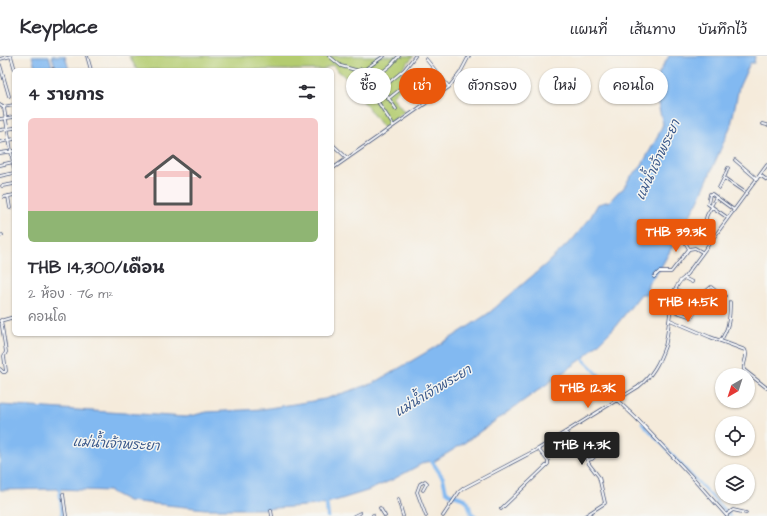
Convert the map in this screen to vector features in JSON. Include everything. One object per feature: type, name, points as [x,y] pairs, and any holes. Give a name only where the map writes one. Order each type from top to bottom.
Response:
[{"type":"street","points":[[0,59],[11,56],[14,68]]},
{"type":"street","points":[[87,56],[90,68]]},
{"type":"street","points":[[329,56],[341,66],[348,68]]},
{"type":"street","points":[[367,68],[384,56]]},
{"type":"street","points":[[387,68],[399,56]]},
{"type":"street","points":[[391,81],[404,70],[415,56]]},
{"type":"street","points":[[334,168],[449,87],[457,77],[469,56]]},
{"type":"street","points":[[426,59],[449,87]]},
{"type":"street","points":[[0,65],[9,96]]},
{"type":"street","points":[[391,97],[399,90]]},
{"type":"street","points":[[391,103],[396,109]]},
{"type":"street","points":[[380,104],[393,125]]},
{"type":"street","points":[[0,105],[3,107],[12,148]]},
{"type":"street","points":[[3,107],[12,105]]},
{"type":"street","points":[[0,119],[12,117]]},
{"type":"street","points":[[763,124],[767,126]]},
{"type":"street","points":[[0,130],[12,128]]},
{"type":"street","points":[[0,142],[12,139]]},
{"type":"street","points":[[334,146],[347,158]]},
{"type":"street","points":[[0,153],[12,151]]},
{"type":"street","points":[[735,160],[757,179]]},
{"type":"street","points":[[0,165],[12,162]]},
{"type":"street","points":[[443,516],[457,494],[467,486],[538,449],[646,381],[653,373],[665,344],[671,310],[679,280],[684,278],[767,165]]},
{"type":"street","points":[[719,188],[728,168]]},
{"type":"street","points":[[0,176],[12,173]]},
{"type":"street","points":[[760,174],[767,180]]},
{"type":"street","points":[[724,178],[746,194]]},
{"type":"street","points":[[2,186],[12,184]]},
{"type":"street","points":[[728,218],[707,203],[710,194],[734,210]]},
{"type":"street","points":[[4,197],[12,195]]},
{"type":"street","points":[[8,196],[10,208]]},
{"type":"street","points":[[715,236],[706,222],[706,217],[716,197]]},
{"type":"street","points":[[688,236],[684,242],[689,249]]},
{"type":"street","points":[[654,277],[659,272],[671,272],[689,249],[695,248],[702,252]]},
{"type":"street","points":[[684,278],[692,282]]},
{"type":"street","points":[[676,289],[697,299],[711,287],[721,295],[725,296]]},
{"type":"street","points":[[720,341],[726,331],[729,320],[730,302]]},
{"type":"street","points":[[671,310],[692,317],[696,310]]},
{"type":"street","points":[[0,369],[3,372],[6,371],[4,356],[6,352],[0,320],[12,317]]},
{"type":"street","points":[[670,320],[746,350],[746,357],[743,365],[744,370],[767,388]]},
{"type":"street","points":[[617,400],[713,499],[727,516],[733,510],[746,513]]},
{"type":"street","points":[[565,432],[576,445],[581,448],[599,477],[605,503],[585,516]]},
{"type":"street","points":[[549,442],[559,453],[563,454],[568,452],[570,446],[576,445]]},
{"type":"street","points":[[588,460],[592,459],[605,446]]},
{"type":"street","points":[[501,509],[548,464],[549,462],[538,449]]},
{"type":"street","points":[[423,490],[427,483],[425,481],[420,484],[417,492],[426,516]]},
{"type":"street","points":[[63,494],[66,516]]},
{"type":"street","points":[[398,499],[403,516]]},
{"type":"street","points":[[380,508],[385,516]]},
{"type":"street","points":[[271,510],[272,516]]},
{"type":"street","points":[[354,516],[360,513]]},
{"type":"green space","points":[[129,56],[414,56],[403,68],[399,68],[399,89],[392,96],[404,112],[383,128],[365,104],[391,104],[391,68],[346,68],[346,78],[332,65],[327,68],[136,68]]},
{"type":"water","points":[[32,56],[49,56],[52,66],[35,68]]},
{"type":"water","points":[[52,56],[65,56],[68,68],[55,68]]},
{"type":"water","name":"แม่น้ำเจ้าพระยา","points":[[669,56],[755,56],[754,63],[750,63],[739,87],[731,125],[699,199],[660,269],[648,284],[647,294],[641,294],[614,328],[585,357],[464,443],[435,461],[425,462],[392,480],[367,491],[319,505],[262,509],[205,509],[128,501],[109,491],[57,489],[0,490],[0,405],[186,417],[207,412],[263,409],[325,399],[374,383],[454,336],[489,313],[545,265],[574,238],[590,218],[598,204],[610,201],[623,189],[630,177],[640,168],[663,124],[658,104],[668,104],[668,68],[662,68]]},
{"type":"waterway","points":[[581,357],[602,378],[618,398]]},
{"type":"waterway","points":[[642,423],[730,516]]},
{"type":"waterway","points":[[429,457],[443,478],[446,491],[450,494],[465,499],[471,513],[475,516]]},
{"type":"waterway","points":[[59,487],[62,516]]},
{"type":"waterway","points":[[326,499],[328,516]]}]
